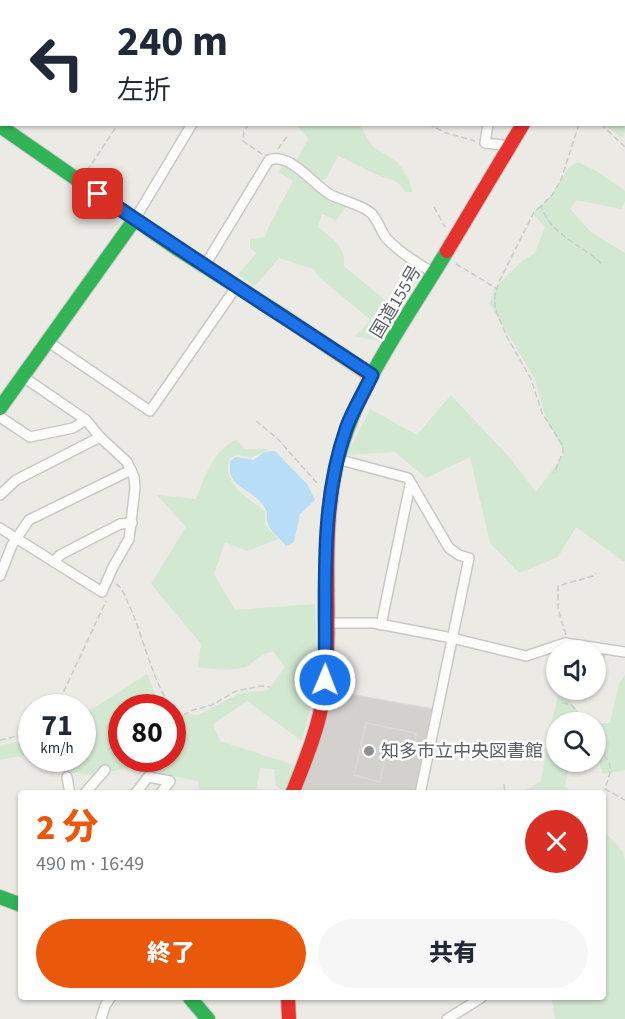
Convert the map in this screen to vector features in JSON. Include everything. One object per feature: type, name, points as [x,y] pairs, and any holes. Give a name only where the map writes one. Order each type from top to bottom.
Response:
[{"type":"main road","points":[[0,126],[204,267],[237,286],[372,375]]},
{"type":"main road","name":"国道155号","points":[[293,790],[321,708],[325,680],[327,623],[327,520],[337,459],[346,427],[372,375],[522,126]]},
{"type":"main road","points":[[0,408],[135,219]]},
{"type":"main road","points":[[0,897],[18,904]]},
{"type":"main road","points":[[192,1000],[208,1019]]},
{"type":"main road","points":[[288,1000],[289,1019]]},
{"type":"street","points":[[135,219],[191,126]]},
{"type":"street","points":[[488,126],[485,142],[502,145],[508,149]]},
{"type":"street","points":[[204,267],[270,160],[275,158],[288,162],[302,171],[329,194],[372,213],[386,238],[420,266],[434,273]]},
{"type":"street","points":[[47,341],[150,411],[237,286]]},
{"type":"street","points":[[0,528],[102,592],[129,539],[132,523],[135,488],[131,470],[126,462],[86,420],[22,376]]},
{"type":"street","points":[[0,417],[30,436],[73,428],[86,420]]},
{"type":"street","points":[[0,495],[16,480],[100,437]]},
{"type":"street","points":[[337,459],[408,478],[449,548],[469,558],[421,790]]},
{"type":"street","points":[[0,576],[16,537],[29,520],[131,470]]},
{"type":"street","points":[[381,625],[411,485]]},
{"type":"street","points":[[54,562],[60,555],[120,524],[132,523]]},
{"type":"street","points":[[327,623],[381,625],[452,638],[526,656],[546,649]]},
{"type":"street","points":[[606,649],[625,652]]},
{"type":"street","points":[[88,790],[105,770]]},
{"type":"street","points":[[67,777],[69,790]]},
{"type":"street","points":[[138,790],[148,777],[170,781],[163,790]]},
{"type":"street","points":[[101,1019],[109,1000]]},
{"type":"street","points":[[447,1019],[478,1000]]},
{"type":"path","points":[[80,182],[117,126]]},
{"type":"path","points":[[248,126],[244,131],[243,141],[270,160],[288,135]]},
{"type":"path","points":[[432,126],[446,133],[485,142]]},
{"type":"path","points":[[554,472],[563,452],[563,446],[542,413],[531,378],[498,317],[495,301],[496,289],[534,212],[552,195],[561,180],[578,126]]},
{"type":"path","points":[[603,126],[625,147]]},
{"type":"path","points":[[541,206],[550,223],[564,238],[590,252],[601,263]]},
{"type":"path","points":[[434,207],[444,227],[457,236]]},
{"type":"path","points":[[444,256],[496,289]]},
{"type":"path","points":[[256,421],[277,438],[316,482],[332,485]]},
{"type":"path","points":[[565,640],[566,630],[558,609],[558,586],[593,576],[596,573]]},
{"type":"path","points":[[107,580],[122,588],[167,701],[180,717],[212,705],[236,691],[261,686],[270,687]]},
{"type":"path","points":[[63,694],[104,608],[105,596],[102,592]]},
{"type":"path","points":[[562,703],[573,706],[575,712]]},
{"type":"path","points":[[0,740],[18,737]]},
{"type":"path","points":[[606,758],[610,765],[610,773],[605,789],[625,800]]},
{"type":"path","points":[[504,784],[504,790]]},
{"type":"green space","points":[[298,126],[361,126],[372,146],[397,162],[409,179],[412,192],[405,192],[394,180],[384,178],[338,156],[326,179],[320,181],[315,188],[347,206],[336,220],[322,214],[318,227],[340,248],[343,253],[344,266],[399,312],[382,342],[355,336],[371,320],[320,278],[313,269],[279,258],[255,286],[238,275],[256,253],[250,247],[250,239],[265,237],[293,181],[279,172],[282,165],[292,169],[308,139]]},
{"type":"green space","points":[[606,126],[625,126],[622,138]]},
{"type":"green space","points":[[578,162],[598,172],[625,191],[625,201],[621,209],[577,200],[570,209],[592,233],[625,253],[625,561],[576,527],[558,557],[519,573],[490,543],[470,457],[426,478],[395,452],[347,455],[370,409],[417,435],[451,395],[510,458],[536,492],[563,456],[562,448],[545,416],[535,379],[490,304],[494,289],[522,261],[535,253],[545,227],[533,214],[552,195],[568,168]]},
{"type":"green space","points":[[236,440],[245,449],[269,449],[251,458],[238,455],[229,458],[228,467],[233,483],[265,512],[265,524],[278,539],[247,551],[225,542],[214,574],[235,610],[315,604],[318,677],[302,741],[247,701],[213,724],[220,741],[294,765],[287,790],[276,786],[274,769],[260,768],[256,790],[199,790],[198,781],[150,772],[186,772],[186,715],[198,715],[238,694],[268,690],[285,667],[273,651],[242,668],[223,670],[198,667],[201,644],[151,584],[186,527],[157,495],[196,499],[206,474],[221,451]]},
{"type":"green space","points":[[147,674],[155,694],[116,694]]},
{"type":"green space","points":[[625,675],[625,770],[603,774],[602,772],[606,772],[606,723],[610,723],[619,684]]},
{"type":"green space","points":[[108,699],[108,772],[91,775],[64,772],[96,772],[96,707]]},
{"type":"green space","points":[[557,700],[567,700],[579,712],[554,712]]},
{"type":"green space","points":[[18,742],[18,757],[0,760],[0,746]]},
{"type":"green space","points":[[546,752],[546,772],[568,772],[565,786],[568,790],[526,790],[541,781]]},
{"type":"green space","points":[[606,833],[623,852],[625,861],[625,1019],[555,1019],[552,1000],[606,1000]]},
{"type":"water","points":[[275,451],[307,484],[315,500],[300,514],[294,542],[286,546],[269,527],[267,512],[261,503],[236,483],[230,470],[231,460],[236,457],[254,460],[264,452]]},
{"type":"building","name":"知多市立中央図書館","points":[[332,691],[433,709],[417,790],[301,790]]},
{"type":"building","points":[[366,723],[416,733],[414,755],[386,750],[380,782],[354,775]]},
{"type":"traffic: fast","points":[[0,126],[176,248],[283,316]]},
{"type":"traffic: fast","points":[[0,408],[135,219]]},
{"type":"traffic: fast","points":[[335,472],[343,442],[367,385],[447,251]]},
{"type":"traffic: fast","points":[[0,897],[18,904]]},
{"type":"traffic: fast","points":[[192,1000],[208,1019]]},
{"type":"traffic: slow","points":[[283,316],[372,376]]},
{"type":"traffic: jam","points":[[447,251],[522,126]]},
{"type":"traffic: jam","points":[[294,790],[315,732],[324,693],[328,527],[335,472]]},
{"type":"traffic: jam","points":[[288,1000],[289,1019]]},
{"type":"place","name":"知多市立中央図書館","points":[[369,751]]},
{"type":"route","points":[[98,194],[204,267],[237,286],[372,375],[346,427],[329,497],[325,680]]}]
